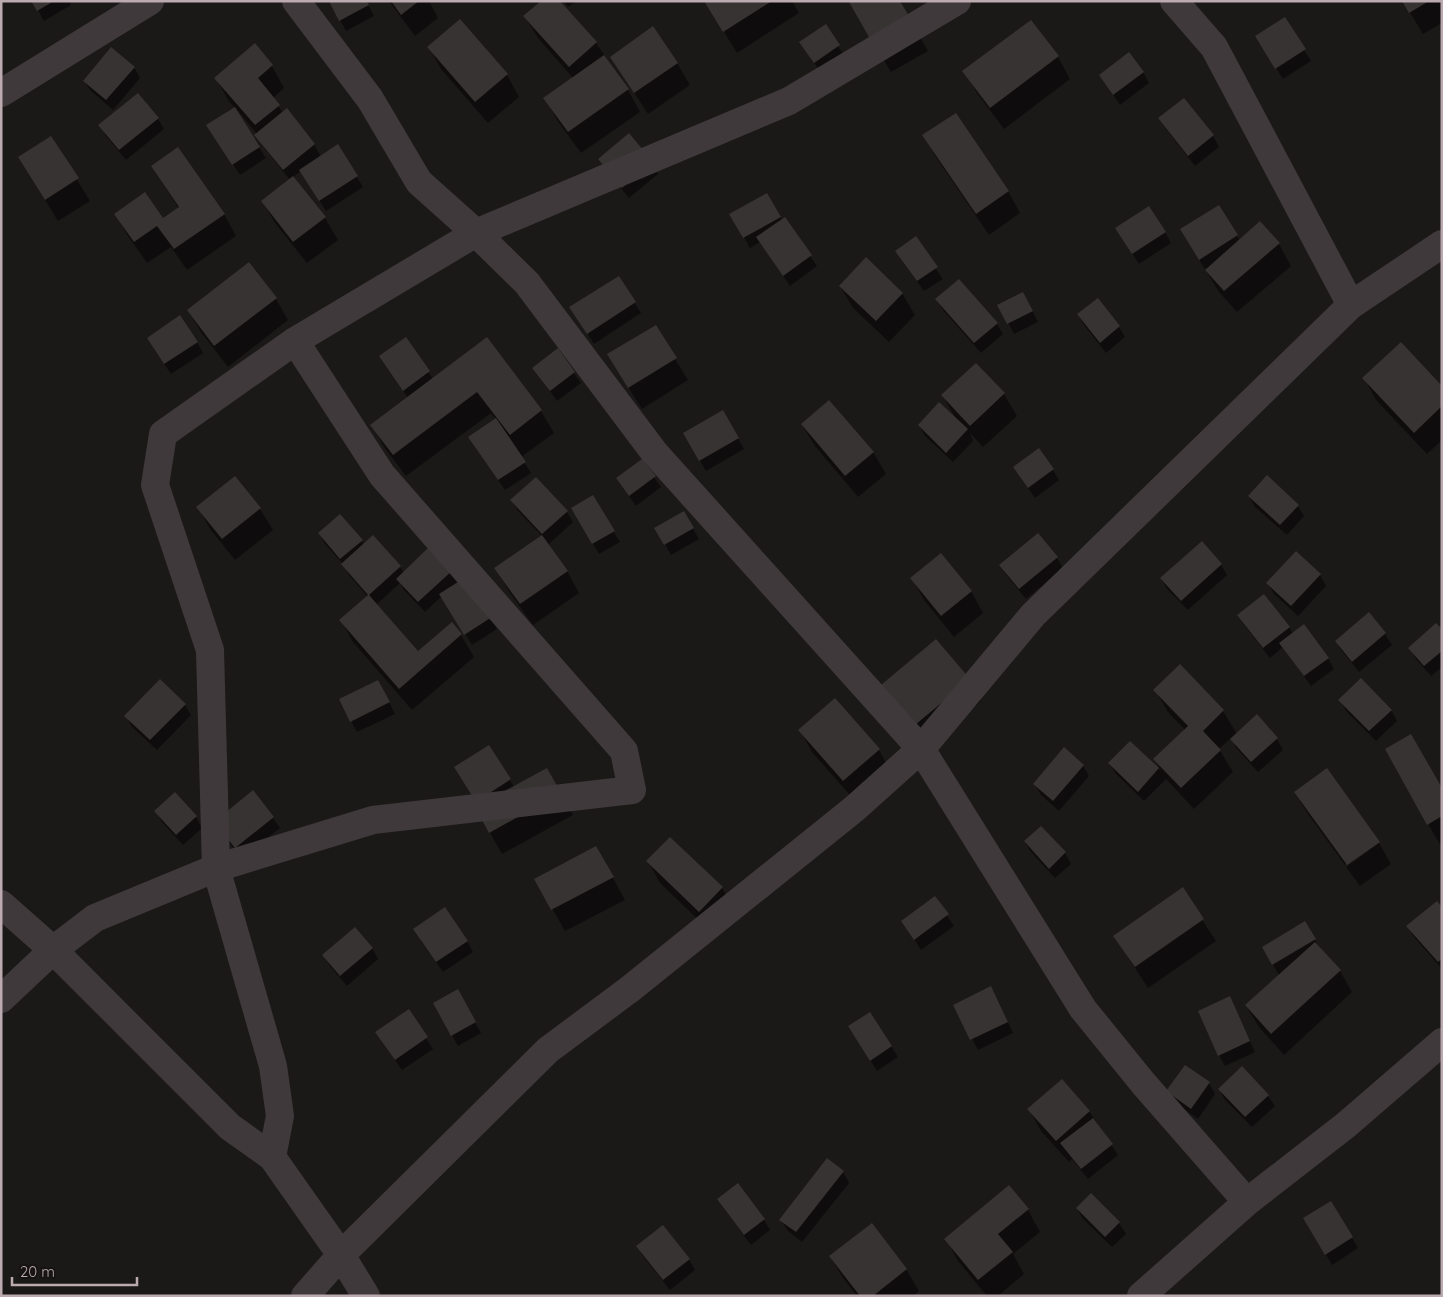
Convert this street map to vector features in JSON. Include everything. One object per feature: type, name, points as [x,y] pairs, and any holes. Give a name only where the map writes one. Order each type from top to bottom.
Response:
[{"type":"street","points":[[1,93],[150,1]]},
{"type":"street","points":[[296,1],[370,99],[419,182],[476,233],[527,283],[654,452],[920,749],[1083,1009],[1143,1083],[1246,1202]]},
{"type":"street","points":[[272,1157],[280,1116],[273,1066],[216,868],[210,650],[155,484],[163,434],[295,341],[476,233],[789,101],[957,1]]},
{"type":"street","points":[[1174,1],[1214,47],[1351,305]]},
{"type":"street","points":[[305,1296],[341,1255],[548,1050],[630,989],[854,810],[920,749],[1033,615],[1351,305],[1442,244]]},
{"type":"street","points":[[1,998],[52,950],[95,918],[216,868],[373,820],[632,790],[624,751],[382,475],[295,341]]},
{"type":"street","points":[[1,904],[52,950],[230,1127],[272,1157],[341,1255],[366,1296]]},
{"type":"street","points":[[1141,1296],[1246,1202],[1346,1125],[1442,1042]]},
{"type":"building","points":[[31,1],[54,1],[37,11]]},
{"type":"building","points":[[329,1],[367,1],[369,5],[339,21]]},
{"type":"building","points":[[391,1],[419,1],[401,15]]},
{"type":"building","points":[[541,1],[560,1],[597,42],[569,67],[523,16]]},
{"type":"building","points":[[704,1],[772,1],[723,32]]},
{"type":"building","points":[[900,1],[916,28],[877,51],[849,2]]},
{"type":"building","points":[[1402,1],[1429,1],[1409,13]]},
{"type":"building","points":[[1285,17],[1306,49],[1275,69],[1255,36]]},
{"type":"building","points":[[460,19],[508,74],[475,102],[427,47]]},
{"type":"building","points":[[1031,20],[1059,56],[990,108],[962,71]]},
{"type":"building","points":[[826,24],[840,45],[814,63],[799,42]]},
{"type":"building","points":[[653,26],[678,63],[634,93],[610,57]]},
{"type":"building","points":[[255,43],[273,65],[258,78],[280,105],[255,125],[214,78]]},
{"type":"building","points":[[111,47],[135,67],[106,100],[83,81]]},
{"type":"building","points":[[1129,52],[1144,72],[1113,95],[1099,75]]},
{"type":"building","points":[[604,55],[629,89],[568,132],[543,98]]},
{"type":"building","points":[[138,93],[159,118],[119,150],[98,125]]},
{"type":"building","points":[[1184,98],[1214,135],[1188,156],[1158,118]]},
{"type":"building","points":[[235,107],[260,147],[232,165],[206,125]]},
{"type":"building","points":[[287,108],[315,144],[283,170],[254,135]]},
{"type":"building","points":[[956,113],[1009,191],[976,214],[922,135]]},
{"type":"building","points":[[629,133],[653,162],[622,188],[598,159]]},
{"type":"building","points":[[51,136],[79,178],[45,200],[18,157]]},
{"type":"building","points":[[338,144],[358,176],[319,201],[299,170]]},
{"type":"building","points":[[178,147],[225,214],[174,249],[157,226],[134,242],[114,214],[145,192],[163,218],[179,207],[151,166]]},
{"type":"building","points":[[293,176],[326,217],[293,242],[261,201]]},
{"type":"building","points":[[767,193],[781,217],[743,238],[729,214]]},
{"type":"building","points":[[1219,205],[1238,235],[1199,260],[1180,229]]},
{"type":"building","points":[[1149,206],[1166,232],[1132,254],[1115,228]]},
{"type":"building","points":[[785,217],[812,255],[783,276],[756,237]]},
{"type":"building","points":[[1260,221],[1280,243],[1224,291],[1205,270]]},
{"type":"building","points":[[916,236],[938,267],[917,281],[895,251]]},
{"type":"building","points":[[866,257],[903,293],[876,321],[839,286]]},
{"type":"building","points":[[249,262],[277,298],[214,346],[187,310]]},
{"type":"building","points":[[619,276],[636,302],[587,334],[569,307]]},
{"type":"building","points":[[959,279],[998,323],[974,343],[935,299]]},
{"type":"building","points":[[1023,292],[1033,311],[1007,324],[997,305]]},
{"type":"building","points":[[1098,298],[1120,326],[1100,343],[1077,314]]},
{"type":"building","points":[[180,315],[198,342],[164,364],[147,338]]},
{"type":"building","points":[[656,325],[677,358],[628,388],[607,354]]},
{"type":"building","points":[[406,337],[430,371],[403,391],[379,356]]},
{"type":"building","points":[[487,337],[542,410],[510,435],[477,392],[393,455],[370,425]]},
{"type":"building","points":[[1401,342],[1442,386],[1442,406],[1414,433],[1362,378]]},
{"type":"building","points":[[558,348],[575,372],[550,391],[532,368]]},
{"type":"building","points":[[976,363],[1005,393],[970,426],[941,395]]},
{"type":"building","points":[[829,400],[874,452],[845,476],[801,424]]},
{"type":"building","points":[[939,402],[968,429],[946,453],[918,425]]},
{"type":"building","points":[[723,410],[739,438],[699,461],[683,433]]},
{"type":"building","points":[[496,418],[526,462],[498,480],[468,437]]},
{"type":"building","points":[[1039,448],[1054,469],[1028,488],[1013,467]]},
{"type":"building","points":[[642,459],[656,476],[629,496],[616,478]]},
{"type":"building","points":[[1267,475],[1299,505],[1280,525],[1248,496]]},
{"type":"building","points":[[235,476],[261,508],[222,539],[196,507]]},
{"type":"building","points":[[536,477],[568,511],[542,534],[510,500]]},
{"type":"building","points":[[593,495],[615,531],[592,544],[571,508]]},
{"type":"building","points":[[684,511],[694,528],[664,545],[654,528]]},
{"type":"building","points":[[340,514],[363,540],[340,559],[318,533]]},
{"type":"building","points":[[1038,533],[1058,557],[1019,589],[999,565]]},
{"type":"building","points":[[373,535],[401,566],[369,595],[418,651],[452,622],[462,634],[399,689],[339,620],[368,595],[341,564]]},
{"type":"building","points":[[542,535],[568,571],[520,604],[494,568]]},
{"type":"building","points":[[1202,541],[1222,564],[1181,601],[1160,578]]},
{"type":"building","points":[[430,546],[453,570],[418,602],[396,579]]},
{"type":"building","points":[[1296,551],[1321,574],[1291,606],[1266,583]]},
{"type":"building","points":[[941,553],[972,591],[941,616],[910,578]]},
{"type":"building","points":[[466,577],[492,617],[464,635],[439,594]]},
{"type":"building","points":[[1264,594],[1290,627],[1263,648],[1237,615]]},
{"type":"building","points":[[1369,612],[1386,633],[1352,662],[1335,641]]},
{"type":"building","points":[[1436,623],[1442,629],[1442,651],[1424,666],[1408,648]]},
{"type":"building","points":[[1304,624],[1329,658],[1304,676],[1279,643]]},
{"type":"building","points":[[936,639],[970,679],[909,730],[875,690]]},
{"type":"building","points":[[1180,664],[1224,710],[1203,731],[1221,750],[1181,788],[1153,759],[1188,726],[1153,690]]},
{"type":"building","points":[[1361,678],[1392,710],[1369,731],[1338,700]]},
{"type":"building","points":[[160,679],[186,704],[150,740],[124,716]]},
{"type":"building","points":[[378,680],[390,702],[350,722],[339,699]]},
{"type":"building","points":[[835,698],[880,749],[843,781],[798,730]]},
{"type":"building","points":[[1257,714],[1278,738],[1251,762],[1230,739]]},
{"type":"building","points":[[1411,734],[1442,788],[1442,816],[1427,825],[1385,749]]},
{"type":"building","points":[[1130,741],[1159,768],[1138,792],[1108,763]]},
{"type":"building","points":[[489,745],[511,779],[476,802],[454,767]]},
{"type":"building","points":[[1064,747],[1084,765],[1053,801],[1033,784]]},
{"type":"building","points":[[547,768],[561,793],[489,833],[475,807]]},
{"type":"building","points":[[1327,768],[1380,842],[1347,865],[1294,792]]},
{"type":"building","points":[[253,790],[274,817],[235,848],[214,822]]},
{"type":"building","points":[[175,792],[197,816],[176,835],[154,811]]},
{"type":"building","points":[[1041,826],[1066,852],[1049,869],[1024,841]]},
{"type":"building","points":[[670,837],[723,887],[699,912],[646,861]]},
{"type":"building","points":[[596,846],[614,877],[551,910],[534,879]]},
{"type":"building","points":[[1183,887],[1204,919],[1135,967],[1113,936]]},
{"type":"building","points":[[935,896],[949,914],[914,940],[901,921]]},
{"type":"building","points":[[1437,901],[1442,907],[1442,959],[1438,962],[1406,926]]},
{"type":"building","points":[[445,907],[468,941],[436,962],[413,929]]},
{"type":"building","points":[[1305,921],[1316,939],[1272,965],[1262,947]]},
{"type":"building","points":[[355,927],[373,948],[340,976],[322,955]]},
{"type":"building","points":[[1315,942],[1341,970],[1271,1034],[1245,1005]]},
{"type":"building","points":[[991,986],[1008,1022],[970,1040],[953,1005]]},
{"type":"building","points":[[458,989],[476,1022],[451,1036],[433,1003]]},
{"type":"building","points":[[1230,996],[1250,1041],[1218,1056],[1198,1011]]},
{"type":"building","points":[[409,1009],[428,1037],[395,1060],[375,1032]]},
{"type":"building","points":[[870,1012],[892,1046],[870,1061],[848,1026]]},
{"type":"building","points":[[1185,1065],[1210,1082],[1191,1109],[1166,1091]]},
{"type":"building","points":[[1242,1066],[1269,1095],[1245,1117],[1218,1089]]},
{"type":"building","points":[[1062,1079],[1090,1111],[1056,1141],[1027,1109]]},
{"type":"building","points":[[1093,1118],[1113,1144],[1081,1169],[1060,1143]]},
{"type":"building","points":[[827,1158],[844,1171],[796,1232],[779,1220]]},
{"type":"building","points":[[738,1183],[765,1219],[744,1235],[717,1199]]},
{"type":"building","points":[[1009,1185],[1029,1209],[998,1234],[1013,1252],[978,1280],[944,1239]]},
{"type":"building","points":[[1091,1193],[1120,1222],[1105,1237],[1076,1208]]},
{"type":"building","points":[[1331,1201],[1353,1237],[1325,1255],[1303,1218]]},
{"type":"building","points":[[872,1223],[907,1269],[873,1296],[860,1296],[829,1256]]},
{"type":"building","points":[[663,1225],[690,1259],[663,1280],[636,1246]]}]
